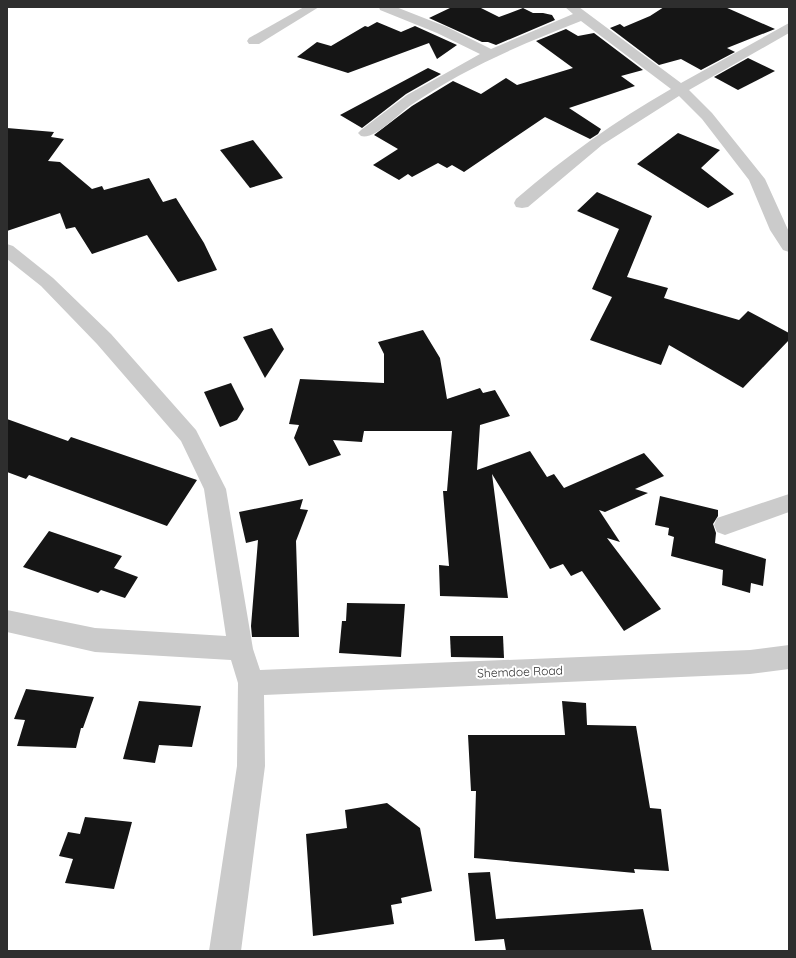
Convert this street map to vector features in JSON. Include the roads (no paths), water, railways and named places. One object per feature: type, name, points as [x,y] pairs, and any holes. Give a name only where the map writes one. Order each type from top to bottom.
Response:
[{"type":"street","points":[[254,41],[313,7]]},
{"type":"street","points":[[385,7],[442,30],[490,54]]},
{"type":"street","points":[[366,133],[411,98],[459,69],[538,32],[577,11],[680,89],[707,116],[757,179],[778,230],[789,246]]},
{"type":"street","points":[[522,203],[581,153],[645,110],[789,27]]},
{"type":"street","points":[[7,250],[47,282],[104,339],[189,436],[215,489],[240,649],[251,683],[251,766],[225,951]]},
{"type":"street","points":[[725,525],[789,503]]},
{"type":"street","points":[[7,621],[95,640],[240,649]]},
{"type":"street","name":"Shemdoe Road","points":[[251,683],[750,662],[789,657]]}]
